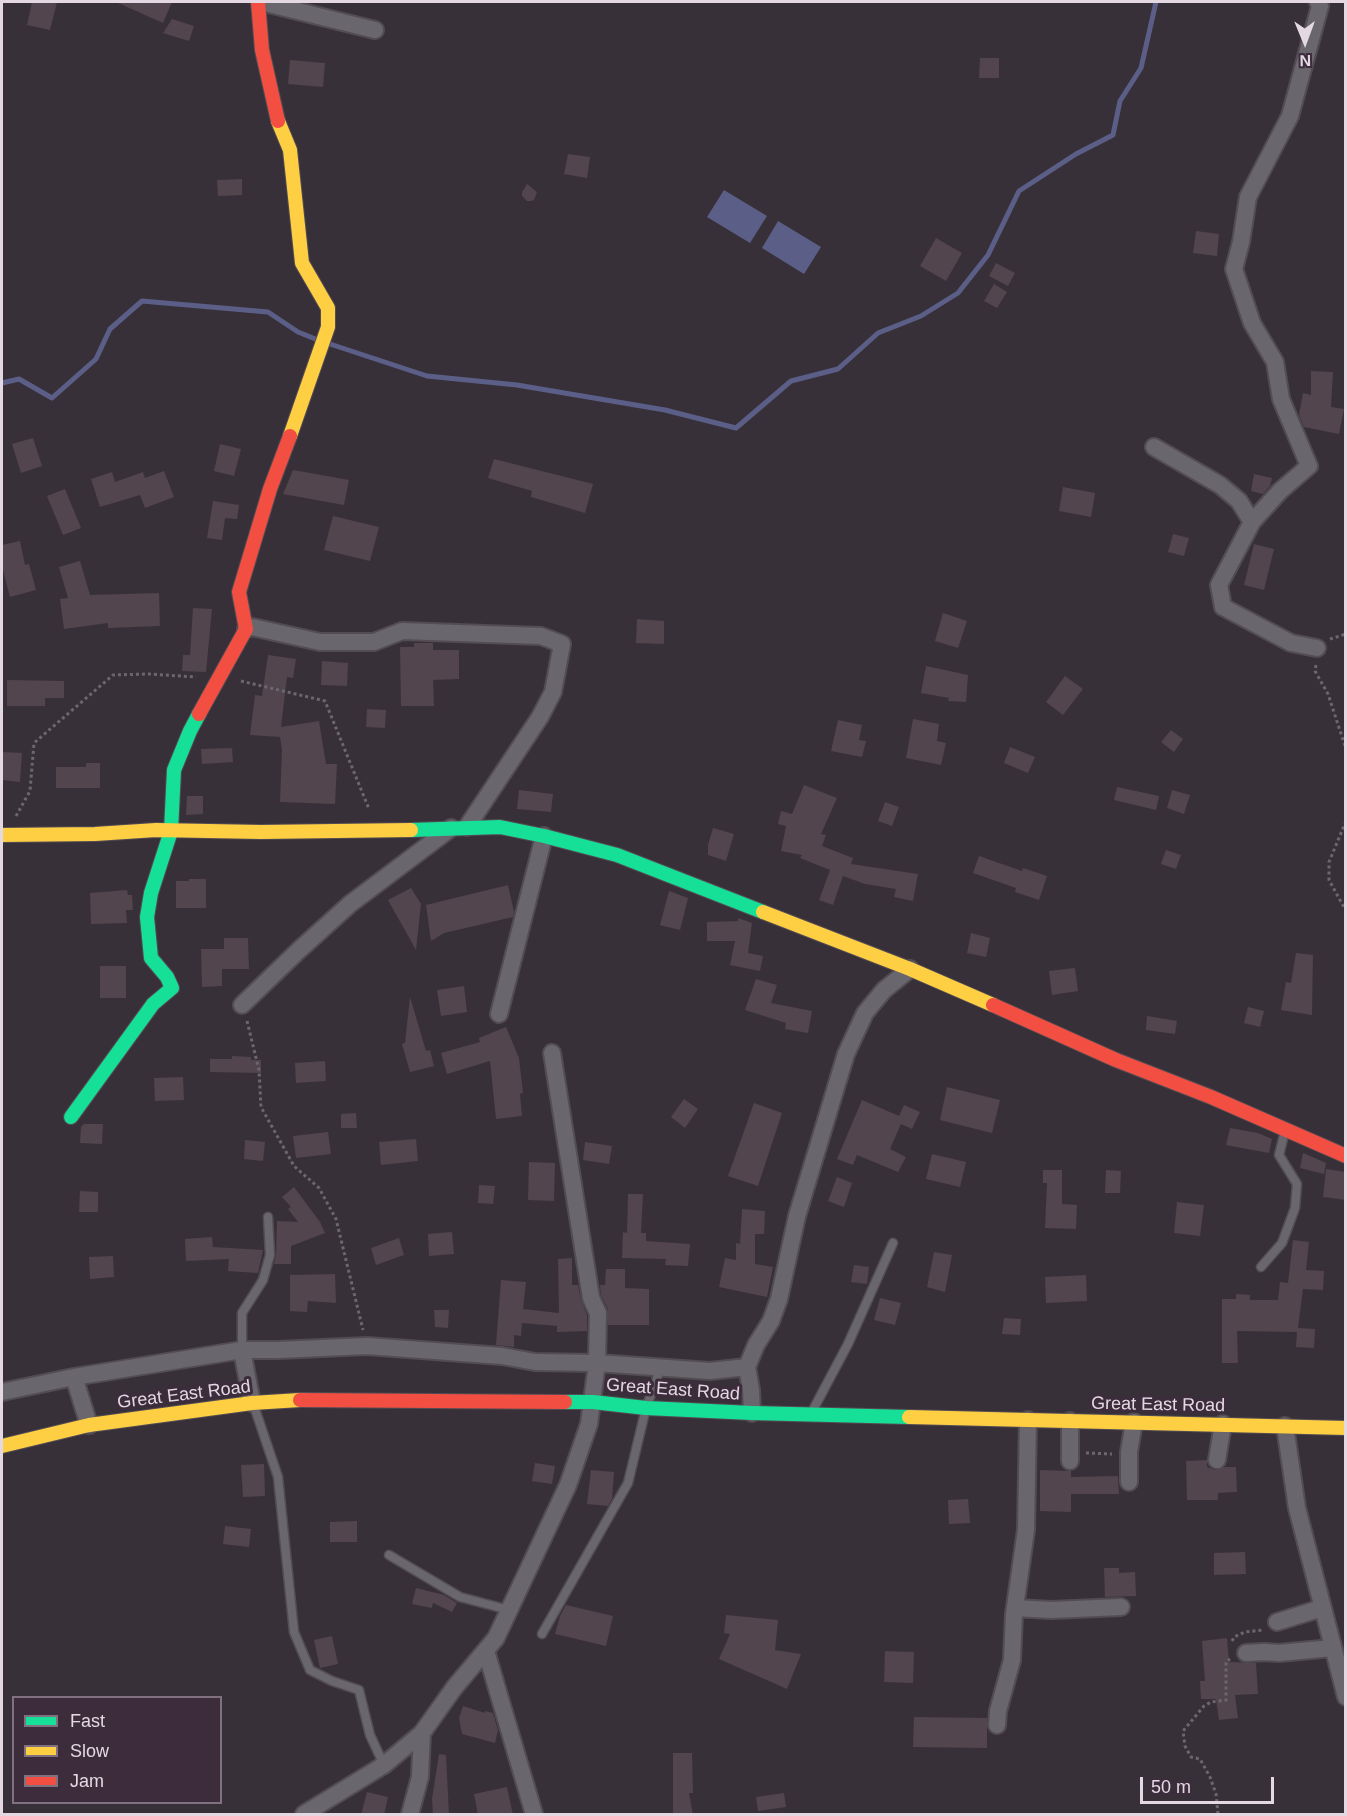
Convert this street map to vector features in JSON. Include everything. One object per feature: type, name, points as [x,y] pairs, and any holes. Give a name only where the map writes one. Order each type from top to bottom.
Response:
[{"type":"main road","points":[[71,1117],[153,1004],[172,988],[167,977],[152,958],[147,917],[151,893],[171,831],[174,770],[190,731],[246,628],[239,592],[270,489],[302,406],[328,327],[328,308],[302,263],[290,150],[275,115],[262,51],[260,2]]},
{"type":"main road","points":[[3,835],[171,831],[378,831],[500,827],[544,836],[617,855],[910,969],[1116,1060],[1212,1097],[1346,1156]]},
{"type":"main road","name":"Great East Road","points":[[2,1446],[88,1425],[252,1403],[322,1399],[536,1404],[593,1402],[646,1408],[752,1413],[1346,1428]]},
{"type":"street","points":[[260,2],[375,30]]},
{"type":"street","points":[[1317,648],[1291,643],[1223,607],[1219,585],[1251,522],[1280,491],[1309,466],[1281,399],[1275,362],[1252,323],[1234,269],[1248,197],[1290,116],[1320,6],[1318,2]]},
{"type":"street","points":[[1154,447],[1220,485],[1239,501],[1251,522]]},
{"type":"street","points":[[242,1005],[350,904],[459,827],[540,717],[553,692],[562,644],[541,636],[402,631],[374,642],[320,642],[252,627],[246,628]]},
{"type":"street","points":[[499,1014],[544,836]]},
{"type":"street","points":[[752,1413],[747,1367],[756,1344],[771,1321],[779,1299],[797,1216],[846,1054],[865,1013],[884,990],[910,969]]},
{"type":"street","points":[[304,1815],[384,1766],[422,1733],[454,1688],[496,1638],[568,1485],[589,1424],[597,1363],[598,1313],[591,1298],[552,1053]]},
{"type":"street","points":[[2,1392],[74,1377],[242,1350],[367,1346],[502,1356],[535,1362],[597,1363],[711,1371],[747,1367]]},
{"type":"street","points":[[242,1350],[252,1403]]},
{"type":"street","points":[[74,1377],[88,1425]]},
{"type":"street","points":[[997,1725],[998,1711],[1012,1660],[1015,1608],[1026,1530],[1028,1419]]},
{"type":"street","points":[[1070,1420],[1070,1457]]},
{"type":"street","points":[[1129,1482],[1129,1455],[1134,1422]]},
{"type":"street","points":[[1217,1460],[1223,1424]]},
{"type":"street","points":[[1285,1426],[1297,1508],[1346,1697]]},
{"type":"street","points":[[1015,1608],[1051,1610],[1121,1607]]},
{"type":"street","points":[[1277,1622],[1322,1608]]},
{"type":"street","points":[[1246,1653],[1279,1653],[1332,1648]]},
{"type":"street","points":[[486,1651],[534,1815]]},
{"type":"street","points":[[410,1815],[420,1777],[422,1733]]},
{"type":"lane","points":[[1261,1267],[1282,1243],[1295,1208],[1297,1184],[1279,1155],[1285,1131]]},
{"type":"lane","points":[[242,1350],[242,1313],[263,1280],[270,1255],[268,1217]]},
{"type":"lane","points":[[811,1414],[848,1344],[893,1243]]},
{"type":"lane","points":[[542,1634],[628,1483],[646,1408],[661,1367]]},
{"type":"lane","points":[[252,1403],[278,1477],[294,1632],[310,1670],[332,1681],[359,1690],[370,1735],[384,1766]]},
{"type":"lane","points":[[389,1556],[460,1597],[510,1611]]},
{"type":"path","points":[[1346,634],[1326,641],[1317,648],[1315,671],[1328,694],[1346,749]]},
{"type":"path","points":[[3,835],[30,791],[34,743],[113,675],[149,674],[182,677],[220,676],[325,701],[378,831]]},
{"type":"path","points":[[1346,822],[1329,862],[1329,880],[1346,911]]},
{"type":"path","points":[[242,1005],[259,1070],[261,1107],[294,1166],[319,1188],[336,1219],[367,1346]]},
{"type":"path","points":[[1070,1457],[1129,1455]]},
{"type":"path","points":[[1218,1815],[1216,1794],[1210,1777],[1200,1759],[1191,1757],[1185,1746],[1183,1731],[1204,1706],[1210,1702],[1226,1700],[1226,1662],[1236,1654],[1246,1653]]},
{"type":"water","points":[[724,190],[767,216],[750,243],[707,217]]},
{"type":"water","points":[[778,221],[821,247],[804,274],[762,248]]},
{"type":"building","points":[[32,2],[57,2],[50,30],[27,25]]},
{"type":"building","points":[[116,2],[172,2],[163,23]]},
{"type":"building","points":[[172,19],[194,26],[189,41],[163,33]]},
{"type":"building","points":[[980,58],[999,58],[999,78],[979,78]]},
{"type":"building","points":[[290,60],[325,63],[323,87],[288,84]]},
{"type":"building","points":[[568,154],[590,157],[587,178],[564,174]]},
{"type":"building","points":[[242,179],[242,195],[218,196],[217,180]]},
{"type":"building","points":[[527,184],[537,192],[534,200],[531,201],[527,201],[522,196]]},
{"type":"building","points":[[1196,231],[1219,234],[1217,256],[1193,253]]},
{"type":"building","points":[[936,238],[962,253],[946,281],[920,266]]},
{"type":"building","points":[[996,263],[1015,273],[1008,286],[989,276]]},
{"type":"building","points":[[994,284],[1007,292],[997,308],[984,301]]},
{"type":"building","points":[[1311,371],[1333,372],[1331,407],[1344,409],[1339,434],[1304,427],[1299,415],[1303,393],[1311,395]]},
{"type":"building","points":[[33,438],[42,466],[21,473],[12,444]]},
{"type":"building","points":[[220,444],[241,449],[234,476],[214,471]]},
{"type":"building","points":[[494,459],[593,484],[585,513],[531,497],[532,491],[488,478]]},
{"type":"building","points":[[293,470],[349,480],[344,505],[283,494]]},
{"type":"building","points":[[164,471],[174,497],[145,508],[140,495],[100,507],[91,479],[112,472],[115,482],[143,472],[145,478]]},
{"type":"building","points":[[1254,474],[1272,478],[1270,486],[1263,494],[1251,491]]},
{"type":"building","points":[[1063,487],[1095,493],[1091,517],[1059,511]]},
{"type":"building","points":[[65,489],[81,528],[63,535],[47,496]]},
{"type":"building","points":[[213,501],[239,505],[237,519],[225,518],[222,540],[207,538]]},
{"type":"building","points":[[333,516],[379,527],[370,561],[324,550]]},
{"type":"building","points":[[1173,534],[1189,538],[1184,556],[1168,552]]},
{"type":"building","points":[[20,541],[25,565],[29,564],[36,590],[10,597],[3,570],[2,545]]},
{"type":"building","points":[[1254,544],[1274,549],[1264,590],[1244,585]]},
{"type":"building","points":[[80,561],[90,595],[159,593],[160,626],[108,628],[108,623],[64,629],[60,599],[68,598],[59,567]]},
{"type":"building","points":[[193,608],[212,609],[206,672],[182,671],[183,655],[190,655]]},
{"type":"building","points":[[943,613],[967,621],[958,648],[935,641]]},
{"type":"building","points":[[637,619],[664,621],[664,644],[636,643]]},
{"type":"building","points":[[414,643],[433,643],[433,650],[459,650],[459,679],[433,680],[434,706],[401,706],[400,647],[414,647]]},
{"type":"building","points":[[268,655],[296,659],[293,678],[287,677],[281,727],[319,721],[326,764],[337,764],[335,804],[280,802],[282,750],[280,737],[250,735],[255,695],[262,696]]},
{"type":"building","points":[[322,661],[348,663],[347,686],[321,685]]},
{"type":"building","points":[[926,666],[968,675],[966,702],[948,701],[949,698],[921,693]]},
{"type":"building","points":[[1065,676],[1083,689],[1063,715],[1046,702]]},
{"type":"building","points":[[7,680],[64,681],[64,698],[45,698],[45,706],[7,706]]},
{"type":"building","points":[[367,709],[386,710],[385,728],[366,727]]},
{"type":"building","points":[[913,719],[939,724],[937,741],[946,743],[941,765],[906,758]]},
{"type":"building","points":[[838,720],[862,725],[859,740],[866,741],[862,757],[831,751]]},
{"type":"building","points":[[1171,730],[1183,739],[1174,752],[1161,742]]},
{"type":"building","points":[[1010,747],[1035,757],[1028,773],[1004,763]]},
{"type":"building","points":[[232,748],[233,762],[202,764],[201,749]]},
{"type":"building","points":[[3,752],[22,753],[20,782],[2,780]]},
{"type":"building","points":[[86,763],[100,763],[100,788],[56,788],[56,767],[86,767]]},
{"type":"building","points":[[804,785],[837,798],[821,834],[826,835],[822,846],[853,858],[851,864],[918,874],[913,901],[894,897],[896,889],[865,884],[843,876],[833,905],[819,900],[830,870],[800,858],[802,855],[781,851],[786,826],[778,824],[781,811],[792,814]]},
{"type":"building","points":[[1117,787],[1159,796],[1156,810],[1114,800]]},
{"type":"building","points":[[519,790],[553,794],[551,812],[517,809]]},
{"type":"building","points":[[1172,790],[1190,795],[1184,814],[1167,808]]},
{"type":"building","points":[[187,796],[203,796],[203,814],[186,815]]},
{"type":"building","points":[[885,802],[899,807],[892,826],[878,821]]},
{"type":"building","points":[[713,828],[734,834],[726,861],[708,855],[708,845]]},
{"type":"building","points":[[1166,850],[1181,855],[1176,869],[1161,864]]},
{"type":"building","points":[[979,856],[1022,871],[1023,868],[1047,876],[1039,900],[1015,892],[1016,888],[973,873]]},
{"type":"building","points":[[189,879],[206,879],[206,908],[176,908],[176,881],[189,881]]},
{"type":"building","points":[[508,885],[513,917],[444,933],[431,941],[426,905]]},
{"type":"building","points":[[411,888],[421,904],[416,950],[388,900]]},
{"type":"building","points":[[127,890],[128,895],[132,895],[133,910],[126,910],[127,923],[91,924],[90,893]]},
{"type":"building","points":[[669,891],[688,898],[680,930],[660,925]]},
{"type":"building","points":[[738,918],[752,923],[748,953],[763,956],[760,971],[730,965],[735,941],[707,941],[707,922],[738,921]]},
{"type":"building","points":[[971,933],[990,938],[986,957],[967,953]]},
{"type":"building","points":[[224,938],[248,938],[249,969],[222,969],[222,986],[202,987],[201,949],[224,949]]},
{"type":"building","points":[[1296,953],[1313,955],[1312,1015],[1281,1010],[1286,982],[1291,983]]},
{"type":"building","points":[[100,966],[126,966],[126,998],[100,998]]},
{"type":"building","points":[[1075,968],[1078,991],[1052,995],[1049,971]]},
{"type":"building","points":[[756,979],[777,985],[771,1003],[812,1011],[808,1033],[785,1029],[786,1023],[745,1010]]},
{"type":"building","points":[[464,986],[467,1012],[441,1016],[437,990]]},
{"type":"building","points":[[410,997],[426,1051],[430,1050],[434,1066],[410,1072],[402,1044],[405,1043]]},
{"type":"building","points":[[1248,1007],[1264,1011],[1260,1027],[1244,1023]]},
{"type":"building","points":[[1147,1016],[1177,1021],[1175,1034],[1146,1030]]},
{"type":"building","points":[[506,1027],[519,1058],[523,1093],[520,1094],[522,1116],[496,1119],[490,1061],[447,1074],[441,1053],[480,1042],[479,1038]]},
{"type":"building","points":[[232,1056],[261,1060],[261,1073],[210,1072],[210,1059],[232,1059]]},
{"type":"building","points":[[325,1061],[326,1081],[296,1083],[295,1063]]},
{"type":"building","points":[[183,1077],[184,1100],[155,1101],[154,1078]]},
{"type":"building","points":[[947,1087],[1000,1100],[992,1133],[940,1120]]},
{"type":"building","points":[[684,1099],[698,1109],[685,1128],[671,1117]]},
{"type":"building","points":[[862,1100],[899,1116],[904,1105],[920,1112],[912,1129],[901,1124],[890,1149],[906,1157],[898,1172],[857,1155],[853,1165],[837,1159]]},
{"type":"building","points":[[754,1103],[782,1113],[758,1186],[728,1176]]},
{"type":"building","points":[[356,1113],[357,1128],[341,1128],[341,1114]]},
{"type":"building","points":[[84,1124],[103,1124],[102,1144],[80,1143],[81,1127]]},
{"type":"building","points":[[1230,1128],[1258,1133],[1272,1139],[1269,1153],[1226,1145]]},
{"type":"building","points":[[328,1132],[331,1154],[296,1158],[293,1136]]},
{"type":"building","points":[[416,1139],[418,1161],[381,1165],[379,1142]]},
{"type":"building","points":[[245,1140],[265,1142],[263,1161],[244,1159]]},
{"type":"building","points":[[585,1142],[612,1146],[609,1164],[583,1160]]},
{"type":"building","points":[[1303,1153],[1326,1163],[1324,1174],[1300,1168]]},
{"type":"building","points":[[932,1154],[966,1162],[960,1187],[926,1179]]},
{"type":"building","points":[[529,1162],[555,1163],[554,1201],[528,1200]]},
{"type":"building","points":[[1326,1169],[1346,1172],[1346,1200],[1323,1197]]},
{"type":"building","points":[[1043,1170],[1062,1170],[1062,1204],[1077,1205],[1076,1229],[1045,1228],[1047,1183],[1043,1183]]},
{"type":"building","points":[[1106,1170],[1121,1171],[1120,1193],[1105,1193]]},
{"type":"building","points":[[837,1177],[852,1183],[844,1207],[828,1201]]},
{"type":"building","points":[[479,1185],[495,1186],[493,1204],[478,1203]]},
{"type":"building","points":[[294,1187],[320,1222],[325,1233],[291,1246],[291,1264],[274,1264],[277,1221],[298,1222],[288,1209],[291,1207],[282,1197]]},
{"type":"building","points":[[80,1191],[98,1192],[98,1212],[79,1212]]},
{"type":"building","points":[[628,1194],[643,1194],[641,1233],[646,1233],[646,1241],[690,1244],[688,1266],[665,1265],[666,1259],[622,1258],[623,1232],[627,1233]]},
{"type":"building","points":[[1177,1202],[1204,1205],[1200,1236],[1174,1233]]},
{"type":"building","points":[[742,1209],[765,1211],[764,1234],[755,1234],[755,1264],[773,1267],[767,1297],[719,1287],[725,1258],[736,1260],[736,1243],[740,1244]]},
{"type":"building","points":[[452,1232],[454,1254],[429,1256],[428,1234]]},
{"type":"building","points":[[212,1237],[213,1247],[263,1250],[258,1273],[228,1271],[229,1259],[186,1261],[185,1239]]},
{"type":"building","points":[[399,1238],[404,1255],[376,1265],[371,1248]]},
{"type":"building","points":[[1293,1240],[1309,1242],[1306,1270],[1324,1271],[1323,1290],[1303,1289],[1298,1328],[1315,1329],[1314,1348],[1296,1347],[1297,1332],[1237,1331],[1238,1363],[1222,1363],[1222,1299],[1236,1299],[1236,1294],[1250,1295],[1250,1300],[1278,1300],[1280,1282],[1288,1283]]},
{"type":"building","points":[[934,1252],[952,1255],[945,1292],[927,1287]]},
{"type":"building","points":[[113,1256],[114,1277],[90,1279],[89,1257]]},
{"type":"building","points":[[572,1258],[572,1285],[578,1285],[587,1315],[587,1331],[557,1332],[557,1326],[522,1323],[521,1336],[514,1335],[514,1347],[496,1345],[501,1280],[526,1282],[523,1309],[559,1313],[558,1259]]},
{"type":"building","points":[[854,1265],[869,1267],[867,1284],[851,1282]]},
{"type":"building","points":[[606,1269],[625,1269],[625,1288],[649,1289],[649,1325],[608,1325],[608,1309],[601,1295],[600,1285],[605,1285]]},
{"type":"building","points":[[335,1274],[336,1303],[308,1301],[307,1312],[290,1311],[290,1275]]},
{"type":"building","points":[[1086,1275],[1087,1301],[1046,1303],[1045,1277]]},
{"type":"building","points":[[880,1298],[901,1303],[895,1325],[874,1320]]},
{"type":"building","points":[[434,1310],[449,1310],[448,1328],[435,1327]]},
{"type":"building","points":[[1004,1318],[1021,1319],[1020,1335],[1002,1334]]},
{"type":"building","points":[[1207,1460],[1207,1467],[1215,1470],[1236,1467],[1237,1492],[1218,1493],[1218,1500],[1187,1500],[1186,1461]]},
{"type":"building","points":[[535,1463],[555,1466],[552,1484],[532,1481]]},
{"type":"building","points":[[264,1464],[265,1496],[243,1497],[241,1465]]},
{"type":"building","points":[[591,1470],[614,1472],[612,1499],[608,1506],[587,1504]]},
{"type":"building","points":[[1040,1470],[1071,1471],[1071,1477],[1118,1476],[1119,1494],[1071,1494],[1071,1512],[1040,1511]]},
{"type":"building","points":[[968,1499],[970,1523],[949,1524],[948,1500]]},
{"type":"building","points":[[357,1521],[357,1542],[330,1542],[330,1522]]},
{"type":"building","points":[[225,1526],[251,1529],[249,1547],[223,1544]]},
{"type":"building","points":[[1245,1552],[1246,1574],[1214,1575],[1214,1553]]},
{"type":"building","points":[[1104,1568],[1119,1568],[1119,1573],[1135,1572],[1136,1596],[1105,1597]]},
{"type":"building","points":[[416,1588],[444,1595],[457,1603],[452,1612],[433,1603],[432,1608],[412,1604]]},
{"type":"building","points":[[566,1605],[613,1616],[606,1646],[555,1634]]},
{"type":"building","points":[[726,1615],[778,1620],[775,1650],[801,1654],[787,1689],[719,1659],[730,1634],[724,1633]]},
{"type":"building","points":[[332,1636],[338,1664],[320,1668],[314,1640]]},
{"type":"building","points":[[1227,1638],[1229,1662],[1256,1663],[1258,1694],[1235,1695],[1238,1718],[1219,1720],[1216,1699],[1201,1699],[1200,1681],[1205,1681],[1202,1641]]},
{"type":"building","points":[[885,1651],[914,1652],[913,1683],[884,1682]]},
{"type":"building","points":[[463,1706],[485,1713],[485,1711],[493,1713],[498,1730],[495,1743],[462,1734],[459,1718]]},
{"type":"building","points":[[914,1717],[987,1718],[987,1748],[913,1747]]},
{"type":"building","points":[[673,1753],[692,1753],[693,1793],[689,1793],[693,1815],[673,1815]]},
{"type":"building","points":[[439,1754],[446,1755],[449,1815],[433,1815],[432,1799]]},
{"type":"building","points":[[507,1787],[513,1815],[478,1815],[474,1794]]},
{"type":"building","points":[[367,1792],[388,1797],[384,1815],[361,1815]]},
{"type":"building","points":[[784,1793],[786,1807],[758,1811],[756,1797]]},
{"type":"waterway","points":[[330,344],[427,376],[517,385],[665,410],[736,428],[791,381],[838,369],[878,333],[921,316],[958,293],[988,255],[1019,191],[1076,154],[1113,135],[1120,101],[1141,68],[1156,2]]},
{"type":"waterway","points":[[2,383],[19,379],[52,398],[96,359],[110,329],[142,301],[268,312],[298,332],[318,340]]},
{"type":"traffic: fast","points":[[71,1117],[153,1004],[172,988],[167,977],[151,958],[147,917],[151,893],[171,831],[174,770],[199,714]]},
{"type":"traffic: fast","points":[[411,830],[500,827],[544,836],[617,855],[763,912]]},
{"type":"traffic: fast","points":[[565,1402],[752,1413],[909,1417]]},
{"type":"traffic: slow","points":[[278,121],[290,150],[302,263],[328,308],[328,327],[290,436]]},
{"type":"traffic: slow","points":[[2,835],[95,834],[156,830],[261,832],[411,830]]},
{"type":"traffic: slow","points":[[763,912],[910,969],[993,1005]]},
{"type":"traffic: slow","points":[[2,1446],[89,1425],[252,1403],[300,1400]]},
{"type":"traffic: slow","points":[[909,1417],[1346,1428]]},
{"type":"traffic: jam","points":[[258,2],[262,50],[278,121]]},
{"type":"traffic: jam","points":[[199,714],[246,629],[239,592],[270,489],[290,436]]},
{"type":"traffic: jam","points":[[993,1005],[1116,1060],[1211,1097],[1346,1156]]},
{"type":"traffic: jam","points":[[300,1400],[565,1402]]}]
